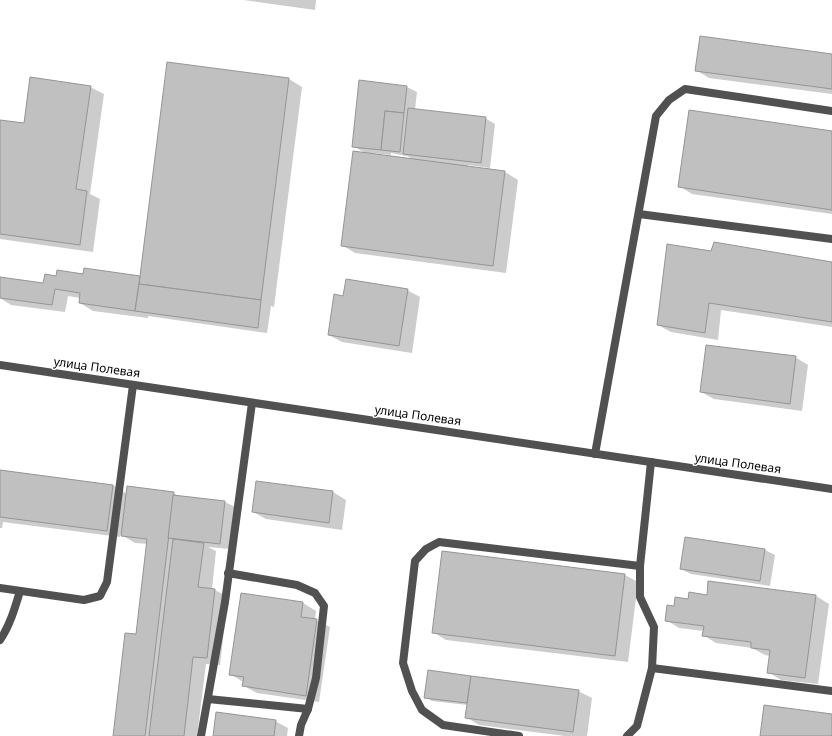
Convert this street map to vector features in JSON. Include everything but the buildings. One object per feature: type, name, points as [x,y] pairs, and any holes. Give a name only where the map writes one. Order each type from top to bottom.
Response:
[{"type":"street","points":[[595,454],[656,116],[669,100],[685,89],[832,111]]},
{"type":"street","points":[[639,214],[832,239]]},
{"type":"street","name":"улица Полевая","points":[[0,365],[832,489]]},
{"type":"street","points":[[0,588],[84,600],[100,596],[107,582],[133,385]]},
{"type":"street","points":[[201,736],[228,573],[252,402]]},
{"type":"street","points":[[626,736],[637,726],[652,668],[654,628],[640,597],[640,566],[651,462]]},
{"type":"street","points":[[519,736],[442,724],[422,710],[412,691],[403,664],[415,561],[426,549],[439,542],[640,566]]},
{"type":"street","points":[[228,573],[298,585],[315,593],[324,606],[316,678],[308,709],[300,725],[299,736]]},
{"type":"street","points":[[0,640],[14,612],[20,591]]},
{"type":"street","points":[[652,668],[832,691]]},
{"type":"street","points":[[208,699],[308,709]]}]
